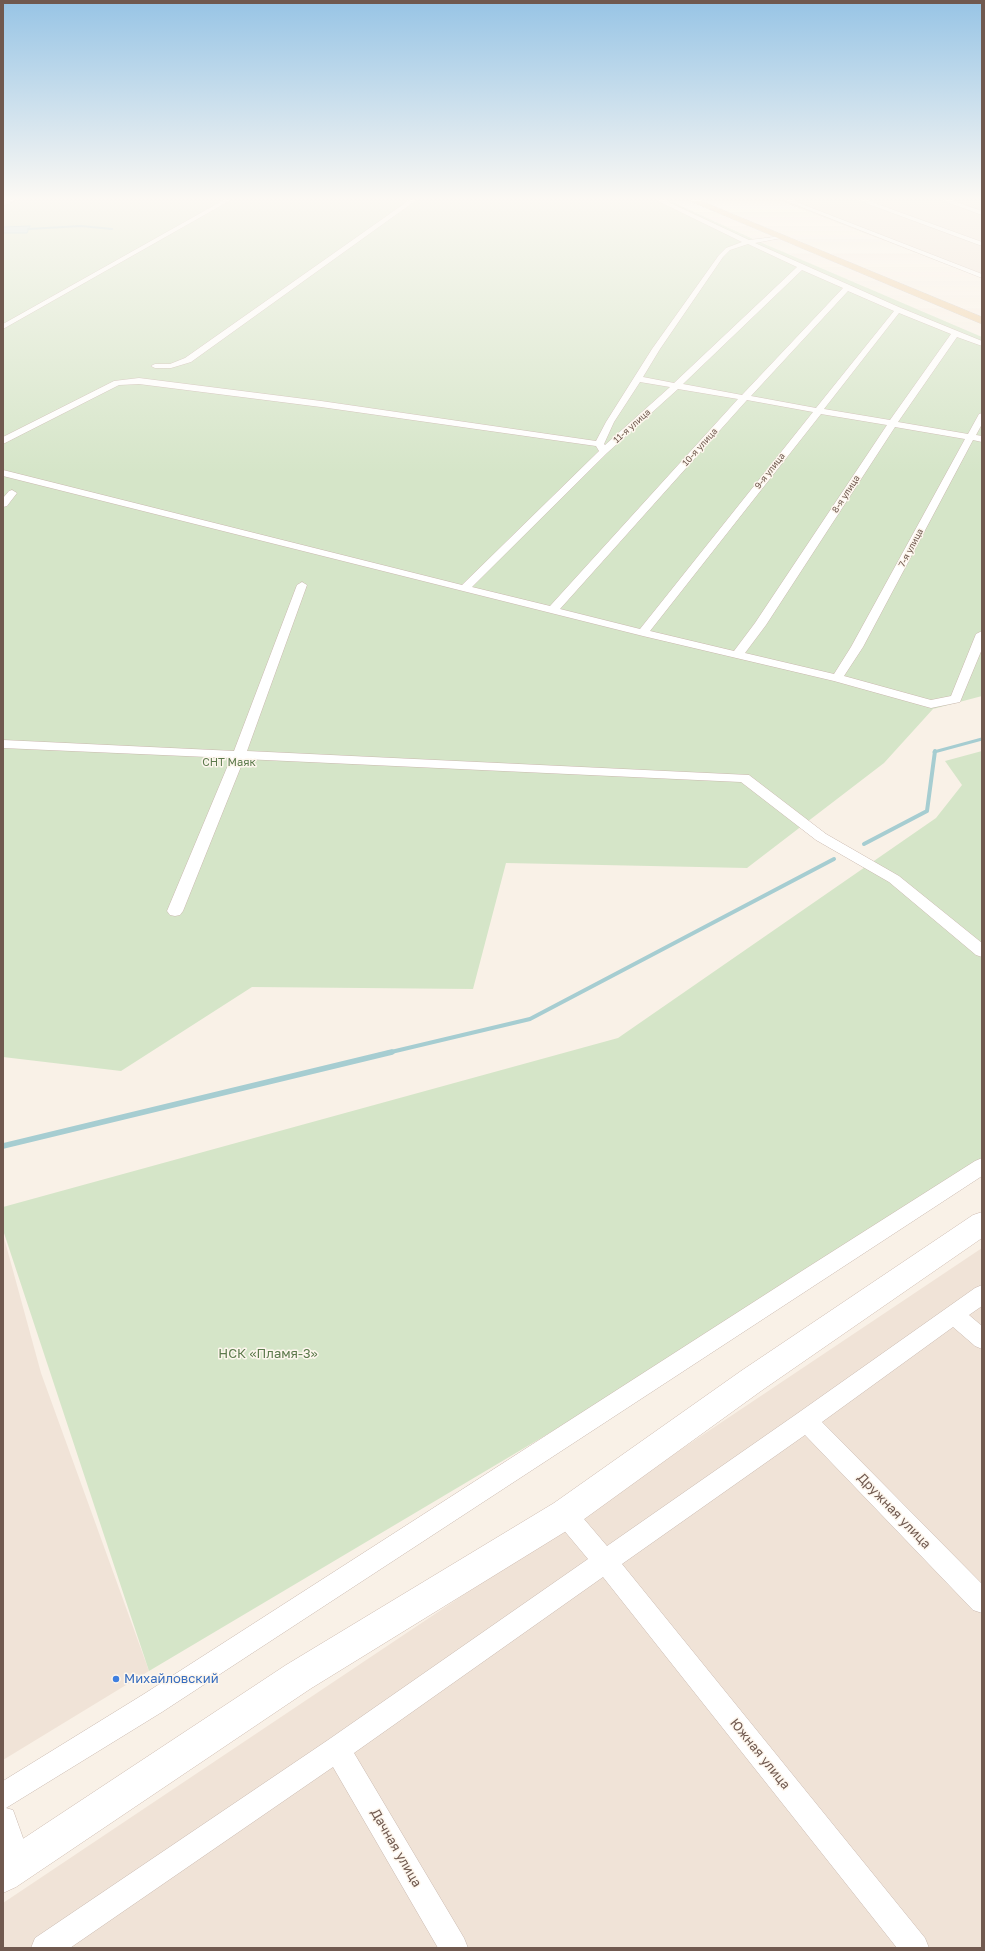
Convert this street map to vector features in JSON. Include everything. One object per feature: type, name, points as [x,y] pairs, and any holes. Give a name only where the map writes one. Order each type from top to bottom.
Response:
[{"type":"main road","points":[[912,292],[982,321]]},
{"type":"street","points":[[3,327],[65,292]]},
{"type":"street","points":[[156,366],[170,366],[188,360],[284,292]]},
{"type":"street","points":[[3,441],[117,383],[139,381],[321,404],[602,447],[610,422],[656,349],[696,292]]},
{"type":"street","name":"11-я улица","points":[[466,587],[602,447],[677,386],[775,292]]},
{"type":"street","name":"10-я улица","points":[[554,609],[745,397],[843,292]]},
{"type":"street","points":[[859,292],[898,310],[982,344]]},
{"type":"street","name":"9-я улица","points":[[642,633],[898,310]]},
{"type":"street","name":"8-я улица","points":[[737,655],[760,625],[893,423],[955,334]]},
{"type":"street","points":[[638,378],[982,439]]},
{"type":"street","name":"7-я улица","points":[[837,678],[857,647],[982,416]]},
{"type":"street","points":[[3,473],[554,609],[642,633],[837,678],[931,704],[956,699],[982,634]]},
{"type":"street","points":[[3,504],[12,493]]},
{"type":"street","points":[[175,911],[239,755],[302,585]]},
{"type":"street","points":[[3,744],[744,778],[821,837],[894,879],[982,951]]},
{"type":"street","points":[[3,1796],[153,1703],[818,1270],[982,1166]]},
{"type":"street","points":[[3,1820],[11,1869],[298,1677],[565,1514],[751,1381],[982,1223]]},
{"type":"street","points":[[45,1948],[337,1749],[806,1421],[982,1294]]},
{"type":"street","points":[[954,1315],[982,1339]]},
{"type":"street","name":"Дружная улица","points":[[806,1421],[982,1601]]},
{"type":"street","name":"Южная улица","points":[[565,1514],[605,1561],[915,1948]]},
{"type":"street","name":"Дачная улица","points":[[337,1749],[454,1948]]},
{"type":"shaded area","points":[[3,1234],[41,1373],[149,1671],[3,1760]]},
{"type":"shaded area","points":[[982,1248],[982,1948],[3,1948],[3,1903]]},
{"type":"green space","name":"СНТ Маяк","points":[[3,292],[877,292],[982,337],[982,696],[933,709],[884,763],[747,868],[506,863],[473,989],[252,987],[121,1071],[3,1057]]},
{"type":"green space","name":"НСК «Пламя-3»","points":[[982,751],[982,1176],[149,1671],[3,1230],[3,1207],[618,1038],[936,818],[962,785],[945,761]]},
{"type":"waterway","points":[[935,752],[982,739]]},
{"type":"waterway","points":[[864,844],[927,811],[935,752]]},
{"type":"waterway","points":[[387,1053],[530,1019],[834,859]]},
{"type":"waterway","points":[[3,1146],[392,1052]]},
{"type":"place","name":"Михайловский","points":[[116,1679]]}]
